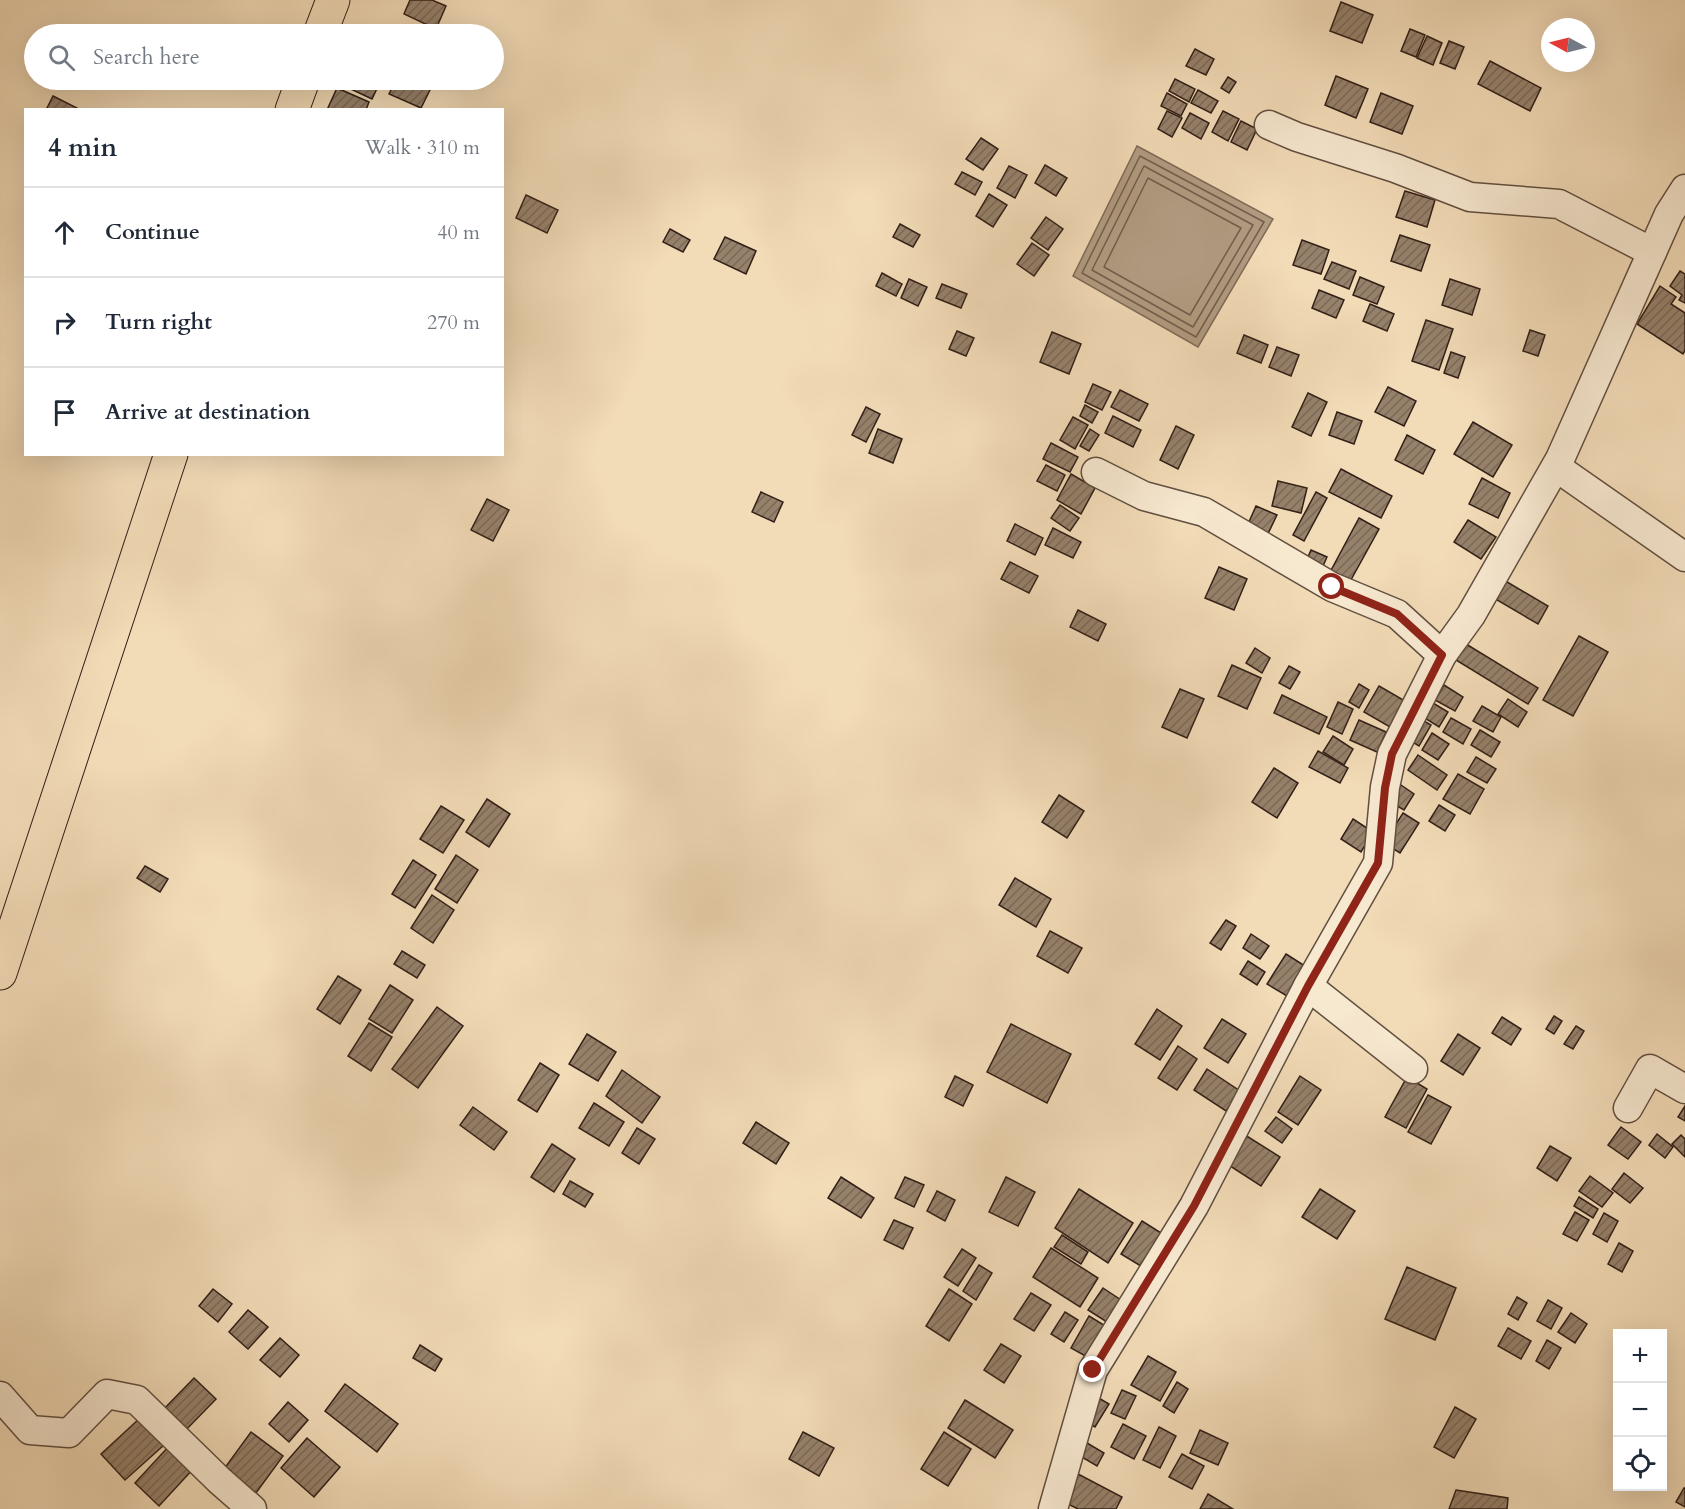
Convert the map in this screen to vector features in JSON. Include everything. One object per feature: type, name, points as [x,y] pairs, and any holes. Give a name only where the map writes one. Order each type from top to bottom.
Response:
[{"type":"main road","points":[[300,24],[309,0]]},
{"type":"main road","points":[[324,24],[333,0]]},
{"type":"main road","points":[[270,108],[276,90]]},
{"type":"main road","points":[[293,108],[299,90]]},
{"type":"main road","points":[[0,901],[146,456]]},
{"type":"main road","points":[[0,973],[170,456]]},
{"type":"street","points":[[1269,125],[1297,137],[1395,168],[1470,197],[1559,204],[1652,252]]},
{"type":"street","points":[[1053,1509],[1093,1370],[1194,1206],[1308,986],[1378,863],[1385,788],[1392,754],[1442,655],[1471,615],[1556,467],[1669,214],[1685,189]]},
{"type":"street","points":[[1556,467],[1685,557]]},
{"type":"street","points":[[1096,472],[1144,496],[1204,512],[1332,587],[1397,614],[1442,655]]},
{"type":"street","points":[[1308,986],[1413,1069]]},
{"type":"street","points":[[1628,1108],[1650,1069],[1685,1089]]},
{"type":"street","points":[[0,1396],[30,1430],[69,1433],[107,1394],[137,1400],[252,1509]]},
{"type":"water","points":[[1137,146],[1273,219],[1198,347],[1073,276]]},
{"type":"building","points":[[410,0],[432,0],[446,6],[438,24],[425,24],[404,14]]},
{"type":"building","points":[[1341,2],[1373,15],[1362,43],[1330,31]]},
{"type":"building","points":[[1410,29],[1425,35],[1416,57],[1401,51]]},
{"type":"building","points":[[1427,36],[1442,43],[1433,65],[1417,58]]},
{"type":"building","points":[[1449,41],[1464,47],[1455,69],[1440,63]]},
{"type":"building","points":[[1195,49],[1214,59],[1206,75],[1186,66]]},
{"type":"building","points":[[1490,61],[1541,88],[1530,111],[1478,84]]},
{"type":"building","points":[[1336,76],[1368,89],[1356,118],[1325,105]]},
{"type":"building","points":[[1228,77],[1236,82],[1229,93],[1221,88]]},
{"type":"building","points":[[1175,79],[1195,89],[1189,102],[1169,91]]},
{"type":"building","points":[[336,90],[342,90],[369,102],[367,108],[328,108]]},
{"type":"building","points":[[353,90],[376,90],[372,99]]},
{"type":"building","points":[[391,90],[430,90],[421,108],[389,94]]},
{"type":"building","points":[[1198,90],[1218,101],[1211,113],[1191,103]]},
{"type":"building","points":[[1167,93],[1187,104],[1181,116],[1161,106]]},
{"type":"building","points":[[1381,93],[1413,106],[1402,134],[1370,122]]},
{"type":"building","points":[[53,96],[77,108],[47,108]]},
{"type":"building","points":[[1167,111],[1182,118],[1172,137],[1158,129]]},
{"type":"building","points":[[1223,111],[1239,119],[1228,141],[1212,132]]},
{"type":"building","points":[[1190,113],[1209,123],[1201,139],[1182,128]]},
{"type":"building","points":[[1241,121],[1257,129],[1247,150],[1231,142]]},
{"type":"building","points":[[981,138],[998,149],[983,170],[966,159]]},
{"type":"building","points":[[1045,165],[1067,178],[1056,196],[1035,183]]},
{"type":"building","points":[[1009,166],[1027,175],[1015,198],[997,188]]},
{"type":"building","points":[[962,172],[982,182],[975,195],[955,184]]},
{"type":"building","points":[[1405,191],[1435,200],[1427,227],[1396,217]]},
{"type":"building","points":[[989,194],[1007,205],[993,227],[976,216]]},
{"type":"building","points":[[526,195],[558,210],[547,233],[516,218]]},
{"type":"building","points":[[1046,217],[1063,229],[1048,250],[1031,238]]},
{"type":"building","points":[[900,224],[920,235],[913,247],[893,237]]},
{"type":"building","points":[[670,229],[690,240],[683,252],[663,242]]},
{"type":"building","points":[[1400,235],[1430,245],[1421,271],[1391,261]]},
{"type":"building","points":[[725,237],[756,251],[746,274],[714,259]]},
{"type":"building","points":[[1302,240],[1329,250],[1321,274],[1293,265]]},
{"type":"building","points":[[1032,243],[1049,255],[1034,276],[1017,264]]},
{"type":"building","points":[[1332,262],[1356,271],[1349,289],[1324,279]]},
{"type":"building","points":[[1680,271],[1685,274],[1685,303],[1679,300],[1682,295],[1670,286]]},
{"type":"building","points":[[882,273],[902,284],[896,296],[876,286]]},
{"type":"building","points":[[1360,277],[1384,287],[1377,304],[1353,295]]},
{"type":"building","points":[[909,279],[927,287],[918,306],[901,298]]},
{"type":"building","points":[[1450,279],[1480,289],[1472,315],[1442,305]]},
{"type":"building","points":[[942,284],[967,294],[961,308],[936,298]]},
{"type":"building","points":[[1660,286],[1676,297],[1671,304],[1685,313],[1685,351],[1683,354],[1637,324]]},
{"type":"building","points":[[1319,290],[1344,300],[1336,318],[1312,308]]},
{"type":"building","points":[[1370,304],[1394,314],[1387,331],[1363,321]]},
{"type":"building","points":[[1426,320],[1453,329],[1439,370],[1412,361]]},
{"type":"building","points":[[1530,330],[1545,335],[1538,356],[1523,351]]},
{"type":"building","points":[[957,331],[974,338],[966,356],[949,349]]},
{"type":"building","points":[[1052,332],[1081,344],[1069,374],[1040,362]]},
{"type":"building","points":[[1244,335],[1268,345],[1261,363],[1237,353]]},
{"type":"building","points":[[1277,347],[1299,355],[1291,376],[1269,367]]},
{"type":"building","points":[[1451,352],[1465,357],[1458,378],[1444,373]]},
{"type":"building","points":[[1093,384],[1111,392],[1102,410],[1085,402]]},
{"type":"building","points":[[1388,387],[1416,401],[1404,426],[1375,412]]},
{"type":"building","points":[[1120,390],[1148,404],[1139,421],[1111,407]]},
{"type":"building","points":[[1308,393],[1327,402],[1311,436],[1292,427]]},
{"type":"building","points":[[1085,405],[1098,412],[1092,423],[1080,416]]},
{"type":"building","points":[[866,407],[880,414],[866,442],[852,435]]},
{"type":"building","points":[[1337,412],[1362,421],[1354,444],[1329,435]]},
{"type":"building","points":[[1113,416],[1141,430],[1133,447],[1105,433]]},
{"type":"building","points":[[1073,417],[1088,425],[1075,449],[1060,440]]},
{"type":"building","points":[[1473,422],[1512,445],[1493,477],[1454,454]]},
{"type":"building","points":[[1176,426],[1194,435],[1178,469],[1160,460]]},
{"type":"building","points":[[878,429],[902,439],[893,463],[869,453]]},
{"type":"building","points":[[1090,429],[1099,435],[1089,451],[1080,446]]},
{"type":"building","points":[[1407,435],[1435,450],[1423,474],[1395,460]]},
{"type":"building","points":[[1051,443],[1078,457],[1070,472],[1043,459]]},
{"type":"building","points":[[1046,465],[1065,475],[1057,491],[1037,481]]},
{"type":"building","points":[[1341,469],[1392,496],[1381,518],[1329,492]]},
{"type":"building","points":[[1071,474],[1095,488],[1081,514],[1057,500]]},
{"type":"building","points":[[1482,478],[1510,493],[1498,518],[1469,504]]},
{"type":"building","points":[[1278,481],[1307,488],[1301,513],[1272,506]]},
{"type":"building","points":[[761,492],[783,502],[774,522],[752,512]]},
{"type":"building","points":[[1316,492],[1327,498],[1304,541],[1293,535]]},
{"type":"building","points":[[487,499],[509,510],[493,541],[471,530]]},
{"type":"building","points":[[1060,505],[1079,518],[1070,531],[1051,518]]},
{"type":"building","points":[[1256,506],[1277,515],[1264,542],[1244,533]]},
{"type":"building","points":[[1359,518],[1379,529],[1347,587],[1328,576]]},
{"type":"building","points":[[1468,520],[1496,537],[1481,559],[1454,542]]},
{"type":"building","points":[[1015,524],[1043,538],[1035,555],[1007,541]]},
{"type":"building","points":[[1053,528],[1081,542],[1073,558],[1045,545]]},
{"type":"building","points":[[1311,550],[1327,557],[1320,573],[1304,566]]},
{"type":"building","points":[[1010,562],[1038,576],[1029,593],[1001,579]]},
{"type":"building","points":[[1219,567],[1247,579],[1234,610],[1205,598]]},
{"type":"building","points":[[1502,579],[1548,606],[1538,624],[1492,597]]},
{"type":"building","points":[[1078,610],[1106,624],[1098,641],[1070,627]]},
{"type":"building","points":[[1579,636],[1608,652],[1573,716],[1543,700]]},
{"type":"building","points":[[1466,644],[1538,688],[1528,704],[1456,660]]},
{"type":"building","points":[[1255,648],[1270,658],[1262,673],[1246,663]]},
{"type":"building","points":[[1232,665],[1261,678],[1247,709],[1218,696]]},
{"type":"building","points":[[1289,666],[1300,672],[1290,689],[1279,683]]},
{"type":"building","points":[[1359,684],[1369,690],[1359,708],[1349,702]]},
{"type":"building","points":[[1444,685],[1463,697],[1455,711],[1435,700]]},
{"type":"building","points":[[1379,686],[1405,701],[1390,727],[1364,712]]},
{"type":"building","points":[[1180,689],[1204,699],[1187,738],[1162,727]]},
{"type":"building","points":[[1282,695],[1327,717],[1319,734],[1274,713]]},
{"type":"building","points":[[1508,699],[1527,712],[1518,727],[1498,714]]},
{"type":"building","points":[[1428,700],[1448,712],[1439,727],[1420,715]]},
{"type":"building","points":[[1338,702],[1353,709],[1342,734],[1327,727]]},
{"type":"building","points":[[1482,706],[1501,717],[1493,732],[1473,721]]},
{"type":"building","points":[[1417,717],[1431,725],[1419,746],[1404,737]]},
{"type":"building","points":[[1451,718],[1471,729],[1463,744],[1443,732]]},
{"type":"building","points":[[1359,720],[1386,732],[1377,752],[1350,740]]},
{"type":"building","points":[[1480,730],[1500,742],[1491,757],[1471,745]]},
{"type":"building","points":[[1432,733],[1449,744],[1438,760],[1422,750]]},
{"type":"building","points":[[1333,736],[1353,749],[1344,765],[1323,752]]},
{"type":"building","points":[[1318,751],[1348,768],[1340,783],[1309,767]]},
{"type":"building","points":[[1418,755],[1447,775],[1437,790],[1408,770]]},
{"type":"building","points":[[1476,757],[1496,769],[1487,783],[1467,772]]},
{"type":"building","points":[[1274,768],[1298,783],[1277,818],[1252,802]]},
{"type":"building","points":[[1458,774],[1484,789],[1470,814],[1443,799]]},
{"type":"building","points":[[1398,783],[1414,794],[1404,810],[1387,800]]},
{"type":"building","points":[[1059,795],[1084,811],[1067,838],[1042,822]]},
{"type":"building","points":[[487,799],[510,814],[489,847],[466,832]]},
{"type":"building","points":[[1439,805],[1455,815],[1445,831],[1429,821]]},
{"type":"building","points":[[441,806],[464,820],[443,853],[420,839]]},
{"type":"building","points":[[1403,813],[1419,823],[1400,853],[1384,843]]},
{"type":"building","points":[[1353,819],[1373,832],[1361,852],[1341,839]]},
{"type":"building","points":[[456,855],[478,870],[457,903],[435,889]]},
{"type":"building","points":[[413,860],[436,875],[415,908],[392,894]]},
{"type":"building","points":[[145,866],[168,879],[160,892],[137,878]]},
{"type":"building","points":[[1015,878],[1051,899],[1036,927],[999,905]]},
{"type":"building","points":[[432,895],[454,910],[433,943],[411,928]]},
{"type":"building","points":[[1226,920],[1236,926],[1221,950],[1210,943]]},
{"type":"building","points":[[1050,931],[1082,948],[1068,973],[1037,956]]},
{"type":"building","points":[[1251,934],[1269,946],[1260,959],[1243,948]]},
{"type":"building","points":[[402,951],[425,965],[417,978],[394,964]]},
{"type":"building","points":[[1286,954],[1305,966],[1287,996],[1267,984]]},
{"type":"building","points":[[1248,961],[1265,972],[1257,985],[1240,974]]},
{"type":"building","points":[[338,976],[361,990],[340,1024],[317,1009]]},
{"type":"building","points":[[390,985],[413,1000],[392,1033],[369,1019]]},
{"type":"building","points":[[437,1007],[463,1026],[418,1088],[392,1069]]},
{"type":"building","points":[[1157,1009],[1182,1026],[1160,1060],[1135,1044]]},
{"type":"building","points":[[1554,1016],[1562,1021],[1554,1034],[1546,1029]]},
{"type":"building","points":[[1502,1017],[1521,1029],[1511,1045],[1492,1033]]},
{"type":"building","points":[[1222,1019],[1246,1034],[1228,1063],[1204,1048]]},
{"type":"building","points":[[369,1023],[392,1037],[371,1071],[348,1056]]},
{"type":"building","points":[[1011,1024],[1071,1054],[1047,1103],[987,1072]]},
{"type":"building","points":[[1576,1026],[1584,1031],[1573,1049],[1564,1044]]},
{"type":"building","points":[[587,1034],[616,1052],[598,1081],[569,1064]]},
{"type":"building","points":[[1458,1034],[1480,1048],[1463,1075],[1441,1061]]},
{"type":"building","points":[[1178,1046],[1197,1059],[1177,1090],[1158,1078]]},
{"type":"building","points":[[540,1063],[559,1075],[537,1112],[518,1100]]},
{"type":"building","points":[[1207,1069],[1240,1091],[1226,1111],[1194,1090]]},
{"type":"building","points":[[622,1070],[660,1097],[642,1123],[606,1096]]},
{"type":"building","points":[[955,1076],[973,1085],[963,1106],[945,1097]]},
{"type":"building","points":[[1300,1076],[1321,1090],[1298,1125],[1278,1112]]},
{"type":"building","points":[[1407,1077],[1427,1089],[1406,1128],[1385,1117]]},
{"type":"building","points":[[1428,1095],[1451,1107],[1431,1144],[1408,1132]]},
{"type":"building","points":[[594,1103],[624,1122],[609,1146],[579,1128]]},
{"type":"building","points":[[1685,1106],[1685,1121],[1678,1117]]},
{"type":"building","points":[[473,1107],[507,1132],[494,1150],[460,1125]]},
{"type":"building","points":[[1276,1117],[1292,1129],[1282,1143],[1265,1131]]},
{"type":"building","points":[[756,1122],[789,1143],[776,1164],[743,1143]]},
{"type":"building","points":[[1621,1127],[1641,1142],[1628,1159],[1608,1145]]},
{"type":"building","points":[[637,1128],[655,1139],[639,1164],[622,1153]]},
{"type":"building","points":[[1657,1134],[1673,1147],[1665,1158],[1649,1145]]},
{"type":"building","points":[[1245,1135],[1280,1157],[1261,1186],[1227,1164]]},
{"type":"building","points":[[1681,1135],[1685,1139],[1685,1157],[1672,1144]]},
{"type":"building","points":[[552,1144],[575,1159],[554,1192],[531,1177]]},
{"type":"building","points":[[1550,1146],[1571,1158],[1557,1181],[1537,1168]]},
{"type":"building","points":[[1624,1173],[1643,1188],[1630,1203],[1612,1189]]},
{"type":"building","points":[[1590,1176],[1613,1193],[1602,1207],[1579,1191]]},
{"type":"building","points":[[841,1177],[874,1198],[861,1218],[828,1198]]},
{"type":"building","points":[[905,1177],[924,1185],[914,1207],[895,1198]]},
{"type":"building","points":[[1006,1177],[1035,1192],[1018,1226],[989,1212]]},
{"type":"building","points":[[570,1181],[593,1194],[585,1207],[563,1194]]},
{"type":"building","points":[[1079,1189],[1133,1223],[1108,1263],[1055,1228]]},
{"type":"building","points":[[1320,1189],[1355,1211],[1337,1239],[1302,1217]]},
{"type":"building","points":[[937,1191],[955,1200],[945,1221],[927,1211]]},
{"type":"building","points":[[1579,1197],[1598,1209],[1593,1218],[1574,1206]]},
{"type":"building","points":[[1575,1212],[1589,1220],[1577,1241],[1563,1234]]},
{"type":"building","points":[[1604,1213],[1618,1221],[1607,1242],[1593,1234]]},
{"type":"building","points":[[894,1220],[913,1228],[903,1249],[884,1240]]},
{"type":"building","points":[[1142,1221],[1169,1238],[1149,1271],[1121,1254]]},
{"type":"building","points":[[1062,1235],[1088,1252],[1081,1264],[1054,1247]]},
{"type":"building","points":[[1619,1243],[1633,1251],[1622,1272],[1608,1264]]},
{"type":"building","points":[[1051,1248],[1098,1278],[1080,1307],[1033,1277]]},
{"type":"building","points":[[962,1249],[976,1258],[958,1286],[944,1277]]},
{"type":"building","points":[[979,1265],[992,1273],[976,1300],[963,1291]]},
{"type":"building","points":[[1407,1267],[1456,1288],[1435,1340],[1385,1319]]},
{"type":"building","points":[[1103,1288],[1124,1302],[1110,1324],[1088,1310]]},
{"type":"building","points":[[213,1289],[232,1304],[218,1322],[199,1306]]},
{"type":"building","points":[[949,1289],[972,1304],[949,1341],[926,1326]]},
{"type":"building","points":[[1031,1293],[1051,1305],[1034,1331],[1014,1319]]},
{"type":"building","points":[[1517,1297],[1527,1303],[1518,1320],[1508,1314]]},
{"type":"building","points":[[1548,1300],[1562,1308],[1551,1329],[1537,1321]]},
{"type":"building","points":[[248,1310],[268,1327],[248,1349],[229,1332]]},
{"type":"building","points":[[1065,1312],[1078,1320],[1064,1342],[1051,1334]]},
{"type":"building","points":[[1571,1313],[1587,1324],[1575,1343],[1558,1332]]},
{"type":"building","points":[[1089,1316],[1107,1327],[1089,1358],[1071,1348]]},
{"type":"building","points":[[1508,1328],[1531,1341],[1521,1359],[1498,1346]]},
{"type":"building","points":[[280,1338],[299,1355],[280,1377],[260,1360]]},
{"type":"building","points":[[1547,1340],[1561,1348],[1549,1369],[1536,1361]]},
{"type":"building","points":[[1001,1344],[1021,1356],[1004,1383],[984,1370]]},
{"type":"building","points":[[420,1345],[442,1359],[435,1371],[413,1358]]},
{"type":"building","points":[[1148,1356],[1176,1372],[1160,1401],[1131,1385]]},
{"type":"building","points":[[194,1378],[216,1399],[182,1434],[160,1413]]},
{"type":"building","points":[[1177,1382],[1188,1389],[1174,1413],[1163,1406]]},
{"type":"building","points":[[345,1384],[398,1424],[377,1452],[325,1411]]},
{"type":"building","points":[[1122,1390],[1136,1396],[1125,1419],[1111,1413]]},
{"type":"building","points":[[1097,1397],[1109,1404],[1095,1427],[1083,1420]]},
{"type":"building","points":[[965,1400],[1013,1430],[995,1458],[948,1428]]},
{"type":"building","points":[[288,1402],[308,1420],[289,1442],[269,1424]]},
{"type":"building","points":[[1455,1407],[1476,1419],[1454,1458],[1434,1447]]},
{"type":"building","points":[[140,1418],[164,1445],[125,1480],[101,1454]]},
{"type":"building","points":[[1123,1424],[1146,1436],[1134,1459],[1111,1447]]},
{"type":"building","points":[[1159,1427],[1176,1436],[1160,1468],[1143,1460]]},
{"type":"building","points":[[1200,1430],[1228,1443],[1218,1465],[1190,1453]]},
{"type":"building","points":[[251,1432],[283,1456],[256,1493],[224,1469]]},
{"type":"building","points":[[803,1432],[834,1448],[819,1476],[789,1459]]},
{"type":"building","points":[[944,1432],[971,1449],[948,1486],[921,1469]]},
{"type":"building","points":[[307,1438],[340,1467],[314,1497],[281,1468]]},
{"type":"building","points":[[1082,1440],[1104,1453],[1097,1466],[1075,1453]]},
{"type":"building","points":[[170,1445],[194,1468],[159,1506],[135,1483]]},
{"type":"building","points":[[1182,1454],[1204,1466],[1192,1489],[1169,1477]]},
{"type":"building","points":[[1078,1474],[1122,1497],[1116,1509],[1078,1509],[1064,1502]]},
{"type":"building","points":[[1685,1488],[1685,1507],[1676,1502]]},
{"type":"building","points":[[1456,1490],[1508,1498],[1507,1509],[1449,1509]]},
{"type":"building","points":[[1208,1494],[1233,1509],[1200,1509]]},
{"type":"route","points":[[1093,1370],[1194,1206],[1308,986],[1378,863],[1385,788],[1392,754],[1442,655],[1397,614],[1332,587]]}]
